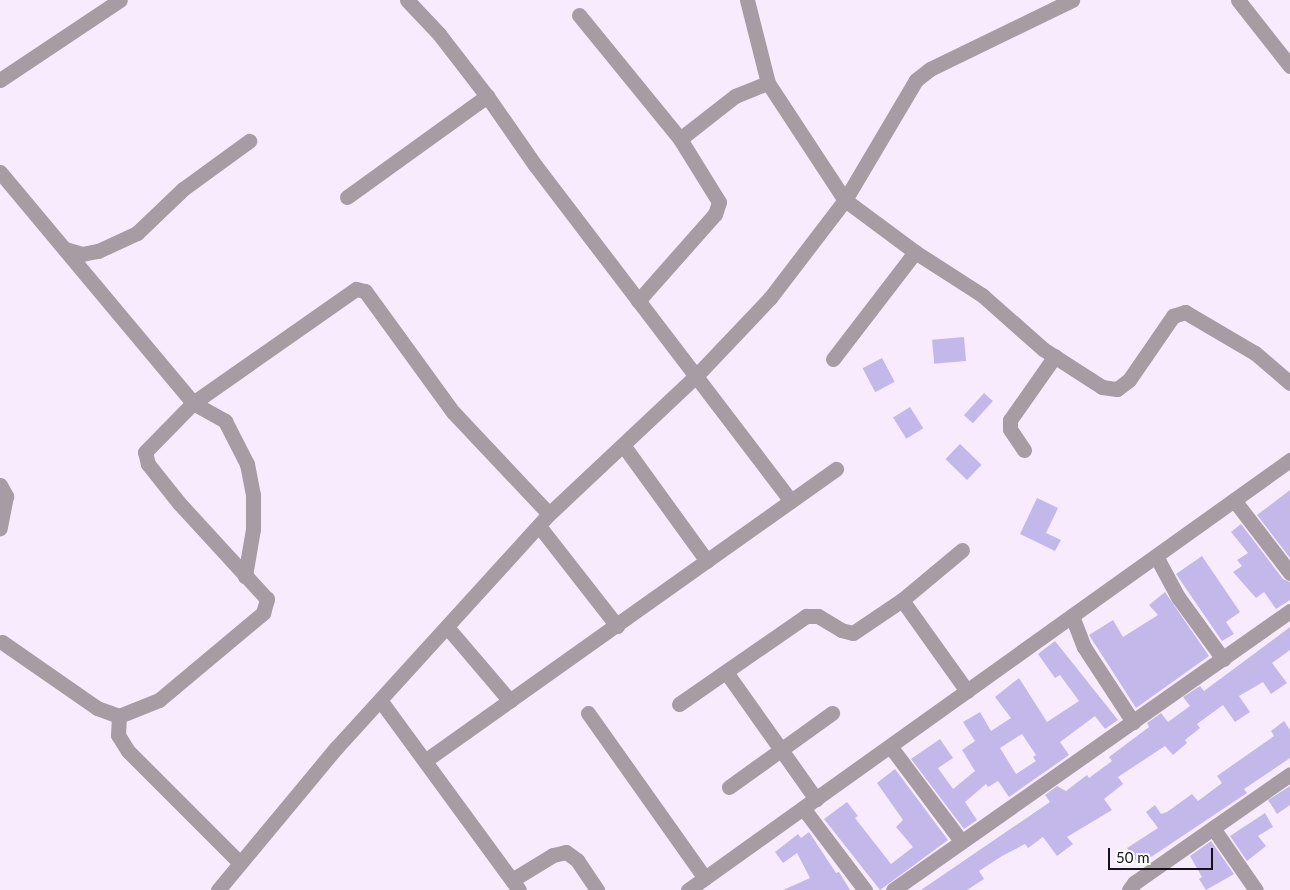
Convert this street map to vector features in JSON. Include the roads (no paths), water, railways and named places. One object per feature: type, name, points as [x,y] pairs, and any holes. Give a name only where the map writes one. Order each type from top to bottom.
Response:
[{"type":"street","points":[[0,80],[120,0]]},
{"type":"street","points":[[406,0],[439,34],[487,96],[638,301],[791,502]]},
{"type":"street","points":[[747,0],[768,83],[845,200],[915,252],[974,289],[1055,356],[1102,387],[1117,389],[1129,380],[1173,316],[1184,312],[1255,353],[1290,384]]},
{"type":"street","points":[[218,890],[380,700],[549,514],[695,376],[798,266],[845,200],[923,73],[1072,0]]},
{"type":"street","points":[[1238,0],[1290,66]]},
{"type":"street","points":[[579,15],[680,139],[716,192],[718,207],[638,301]]},
{"type":"street","points":[[680,139],[734,96],[768,83]]},
{"type":"street","points":[[347,197],[487,96]]},
{"type":"street","points":[[65,249],[82,254],[98,251],[137,233],[184,189],[249,142]]},
{"type":"street","points":[[0,172],[193,403],[226,421],[247,464],[252,495],[253,529],[245,576]]},
{"type":"street","points":[[833,359],[915,252]]},
{"type":"street","points":[[2,642],[97,708],[119,716],[159,700],[263,613],[267,599],[179,503],[145,458],[151,442],[193,403],[356,289],[366,291],[453,412],[549,514]]},
{"type":"street","points":[[1024,450],[1010,429],[1010,420],[1055,356]]},
{"type":"street","points":[[623,445],[707,561]]},
{"type":"street","points":[[688,890],[1290,460]]},
{"type":"street","points":[[426,760],[836,469]]},
{"type":"street","points":[[0,485],[6,496],[0,528]]},
{"type":"street","points":[[1234,500],[1290,573]]},
{"type":"street","points":[[539,526],[617,626]]},
{"type":"street","points":[[679,704],[806,616],[818,616],[841,630],[853,632],[902,600],[962,550]]},
{"type":"street","points":[[1156,556],[1178,597],[1223,659]]},
{"type":"street","points":[[902,600],[967,691]]},
{"type":"street","points":[[893,890],[1290,611]]},
{"type":"street","points":[[1072,616],[1084,648],[1132,722]]},
{"type":"street","points":[[447,627],[510,701]]},
{"type":"street","points":[[726,672],[816,799]]},
{"type":"street","points":[[380,700],[426,760],[515,885],[554,855],[566,852],[577,860],[597,890]]},
{"type":"street","points":[[588,713],[705,878]]},
{"type":"street","points":[[729,787],[780,747],[832,713]]},
{"type":"street","points":[[119,716],[118,735],[128,751],[240,863]]},
{"type":"street","points":[[890,746],[961,841]]},
{"type":"street","points":[[1129,890],[1134,883],[1290,774]]},
{"type":"street","points":[[803,808],[865,890]]},
{"type":"street","points":[[1213,828],[1256,890]]}]
